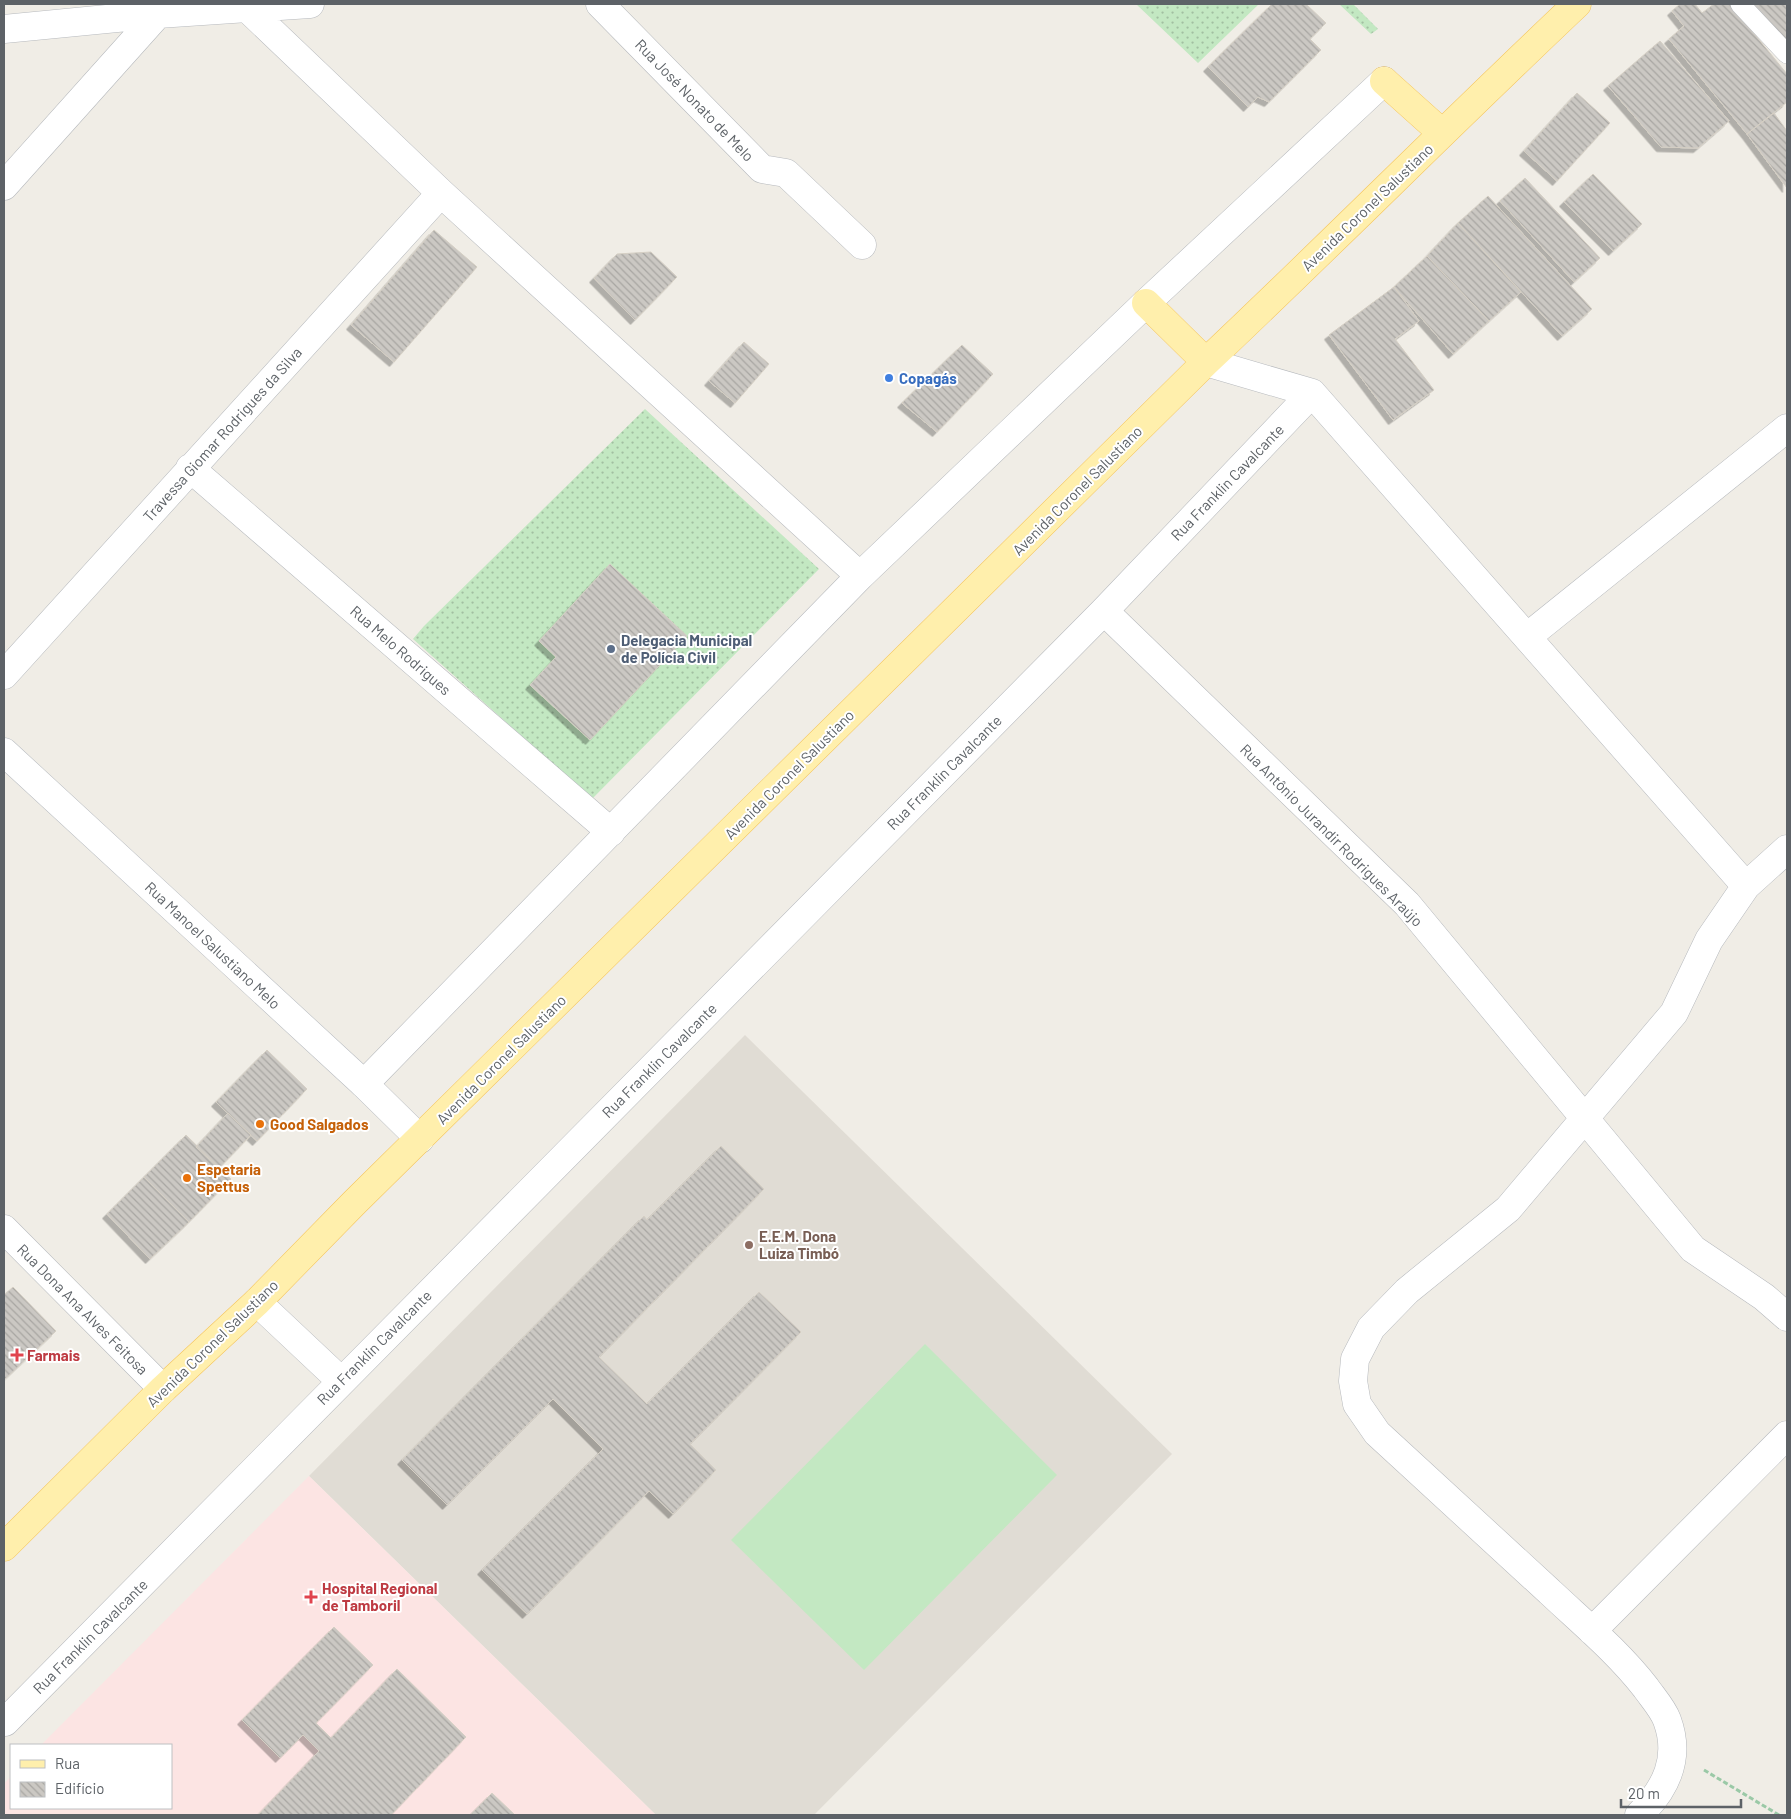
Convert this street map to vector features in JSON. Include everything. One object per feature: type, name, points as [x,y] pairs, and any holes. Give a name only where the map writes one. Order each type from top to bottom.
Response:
[{"type":"main road","name":"Avenida Coronel Salustiano","points":[[4,1548],[163,1389],[257,1302],[1206,362],[1577,4]]},
{"type":"main road","points":[[1384,82],[1442,133]]},
{"type":"main road","points":[[1146,303],[1206,362]]},
{"type":"street","points":[[4,29],[158,14],[310,4]]},
{"type":"street","name":"Rua José Nonato de Melo","points":[[600,4],[762,170],[786,173],[862,245]]},
{"type":"street","points":[[247,8],[441,193],[860,576]]},
{"type":"street","points":[[4,186],[158,14]]},
{"type":"street","points":[[364,1084],[860,576],[1146,303],[1384,82]]},
{"type":"street","name":"Travessa Giomar Rodrigues da Silva","points":[[4,675],[441,193]]},
{"type":"street","points":[[1206,362],[1312,393],[1746,886]]},
{"type":"street","name":"Rua Franklin Cavalcante","points":[[4,1722],[1104,611],[1312,393]]},
{"type":"street","points":[[1527,637],[1787,428]]},
{"type":"street","name":"Rua Melo Rodrigues","points":[[190,468],[611,832]]},
{"type":"street","name":"Rua Antônio Jurandir Rodrigues Araújo","points":[[1104,611],[1407,904],[1693,1249],[1764,1297],[1787,1317]]},
{"type":"street","name":"Rua Manoel Salustiano Melo","points":[[4,752],[364,1084],[420,1139]]},
{"type":"street","points":[[1639,1815],[1652,1803],[1667,1777],[1674,1752],[1667,1720],[1653,1697],[1632,1670],[1592,1631],[1377,1433],[1356,1404],[1353,1381],[1355,1359],[1372,1328],[1406,1291],[1508,1209],[1674,1013],[1709,940],[1746,886],[1787,849]]},
{"type":"street","name":"Rua Dona Ana Alves Feitosa","points":[[4,1229],[163,1389]]},
{"type":"street","points":[[257,1302],[341,1381]]},
{"type":"street","points":[[1592,1631],[1787,1435]]},
{"type":"lane","points":[[1740,4],[1787,54]]},
{"type":"path","points":[[1674,1752],[1779,1815]]},
{"type":"shaded area","name":"E.E.M. Dona Luiza Timbó","points":[[745,1035],[1172,1454],[814,1815],[656,1815],[309,1476]]},
{"type":"shaded area","name":"Hospital Regional de Tamboril","points":[[309,1476],[656,1815],[4,1815],[4,1784],[10,1777],[10,1809],[172,1809],[172,1744],[42,1744]]},
{"type":"green space","points":[[1136,4],[1259,4],[1198,63]]},
{"type":"green space","points":[[1339,4],[1353,4],[1378,29],[1371,34]]},
{"type":"green space","points":[[645,409],[819,569],[592,799],[413,639]]},
{"type":"green space","points":[[925,1344],[1057,1475],[864,1670],[731,1540]]},
{"type":"building","points":[[1272,4],[1306,4],[1326,23],[1310,39],[1321,50],[1269,102],[1258,97],[1248,107],[1208,67]]},
{"type":"building","points":[[1680,4],[1695,4],[1702,13],[1714,4],[1730,4],[1787,74],[1787,102],[1747,134],[1669,39],[1684,26],[1672,11]]},
{"type":"building","points":[[1753,4],[1787,4],[1787,43]]},
{"type":"building","points":[[1660,41],[1729,121],[1698,148],[1661,147],[1608,86]]},
{"type":"building","points":[[1577,93],[1610,123],[1557,181],[1524,151]]},
{"type":"building","points":[[1774,113],[1787,131],[1787,188],[1747,134]]},
{"type":"building","points":[[1593,174],[1642,224],[1613,251],[1564,202]]},
{"type":"building","points":[[1525,178],[1600,258],[1574,282],[1500,201]]},
{"type":"building","points":[[1488,196],[1592,309],[1562,336],[1458,223]]},
{"type":"building","points":[[1458,223],[1521,292],[1489,321],[1427,256]]},
{"type":"building","points":[[434,230],[477,267],[394,362],[351,325]]},
{"type":"building","points":[[651,252],[677,277],[635,320],[594,278],[617,254]]},
{"type":"building","points":[[1427,256],[1489,321],[1453,354],[1394,287]]},
{"type":"building","points":[[1394,287],[1419,321],[1395,339],[1434,390],[1393,420],[1329,335]]},
{"type":"building","points":[[744,342],[769,364],[735,403],[709,381]]},
{"type":"building","points":[[962,345],[993,374],[937,432],[902,403]]},
{"type":"building","name":"Delegacia Municipal de Polícia Civil","points":[[610,564],[687,636],[590,740],[530,685],[556,657],[539,641]]},
{"type":"building","points":[[267,1050],[307,1089],[257,1141],[216,1102]]},
{"type":"building","points":[[228,1113],[251,1135],[219,1168],[196,1147]]},
{"type":"building","name":"Espetaria Spettus","points":[[186,1135],[231,1179],[189,1222],[144,1177]]},
{"type":"building","points":[[721,1146],[764,1189],[599,1357],[647,1404],[759,1292],[801,1332],[690,1444],[716,1470],[673,1514],[649,1491],[527,1614],[482,1570],[603,1449],[553,1399],[447,1505],[402,1460],[644,1216],[647,1220]]},
{"type":"building","points":[[144,1177],[189,1222],[150,1259],[107,1214]]},
{"type":"building","name":"Farmais","points":[[13,1287],[56,1331],[4,1380],[4,1295]]},
{"type":"building","points":[[334,1627],[373,1665],[316,1723],[331,1738],[397,1669],[466,1737],[391,1815],[258,1815],[319,1751],[303,1735],[280,1758],[242,1720]]},
{"type":"building","points":[[492,1793],[515,1815],[470,1815]]},
{"type":"place","name":"Copagás","points":[[889,378]]},
{"type":"place","name":"Delegacia Municipal de Polícia Civil","points":[[611,649]]},
{"type":"place","name":"Good Salgados","points":[[260,1124]]},
{"type":"place","name":"Espetaria Spettus","points":[[187,1178]]},
{"type":"place","name":"E.E.M. Dona Luiza Timbó","points":[[749,1245]]},
{"type":"place","name":"Farmais","points":[[17,1355]]},
{"type":"place","name":"Hospital Regional de Tamboril","points":[[311,1597]]}]
